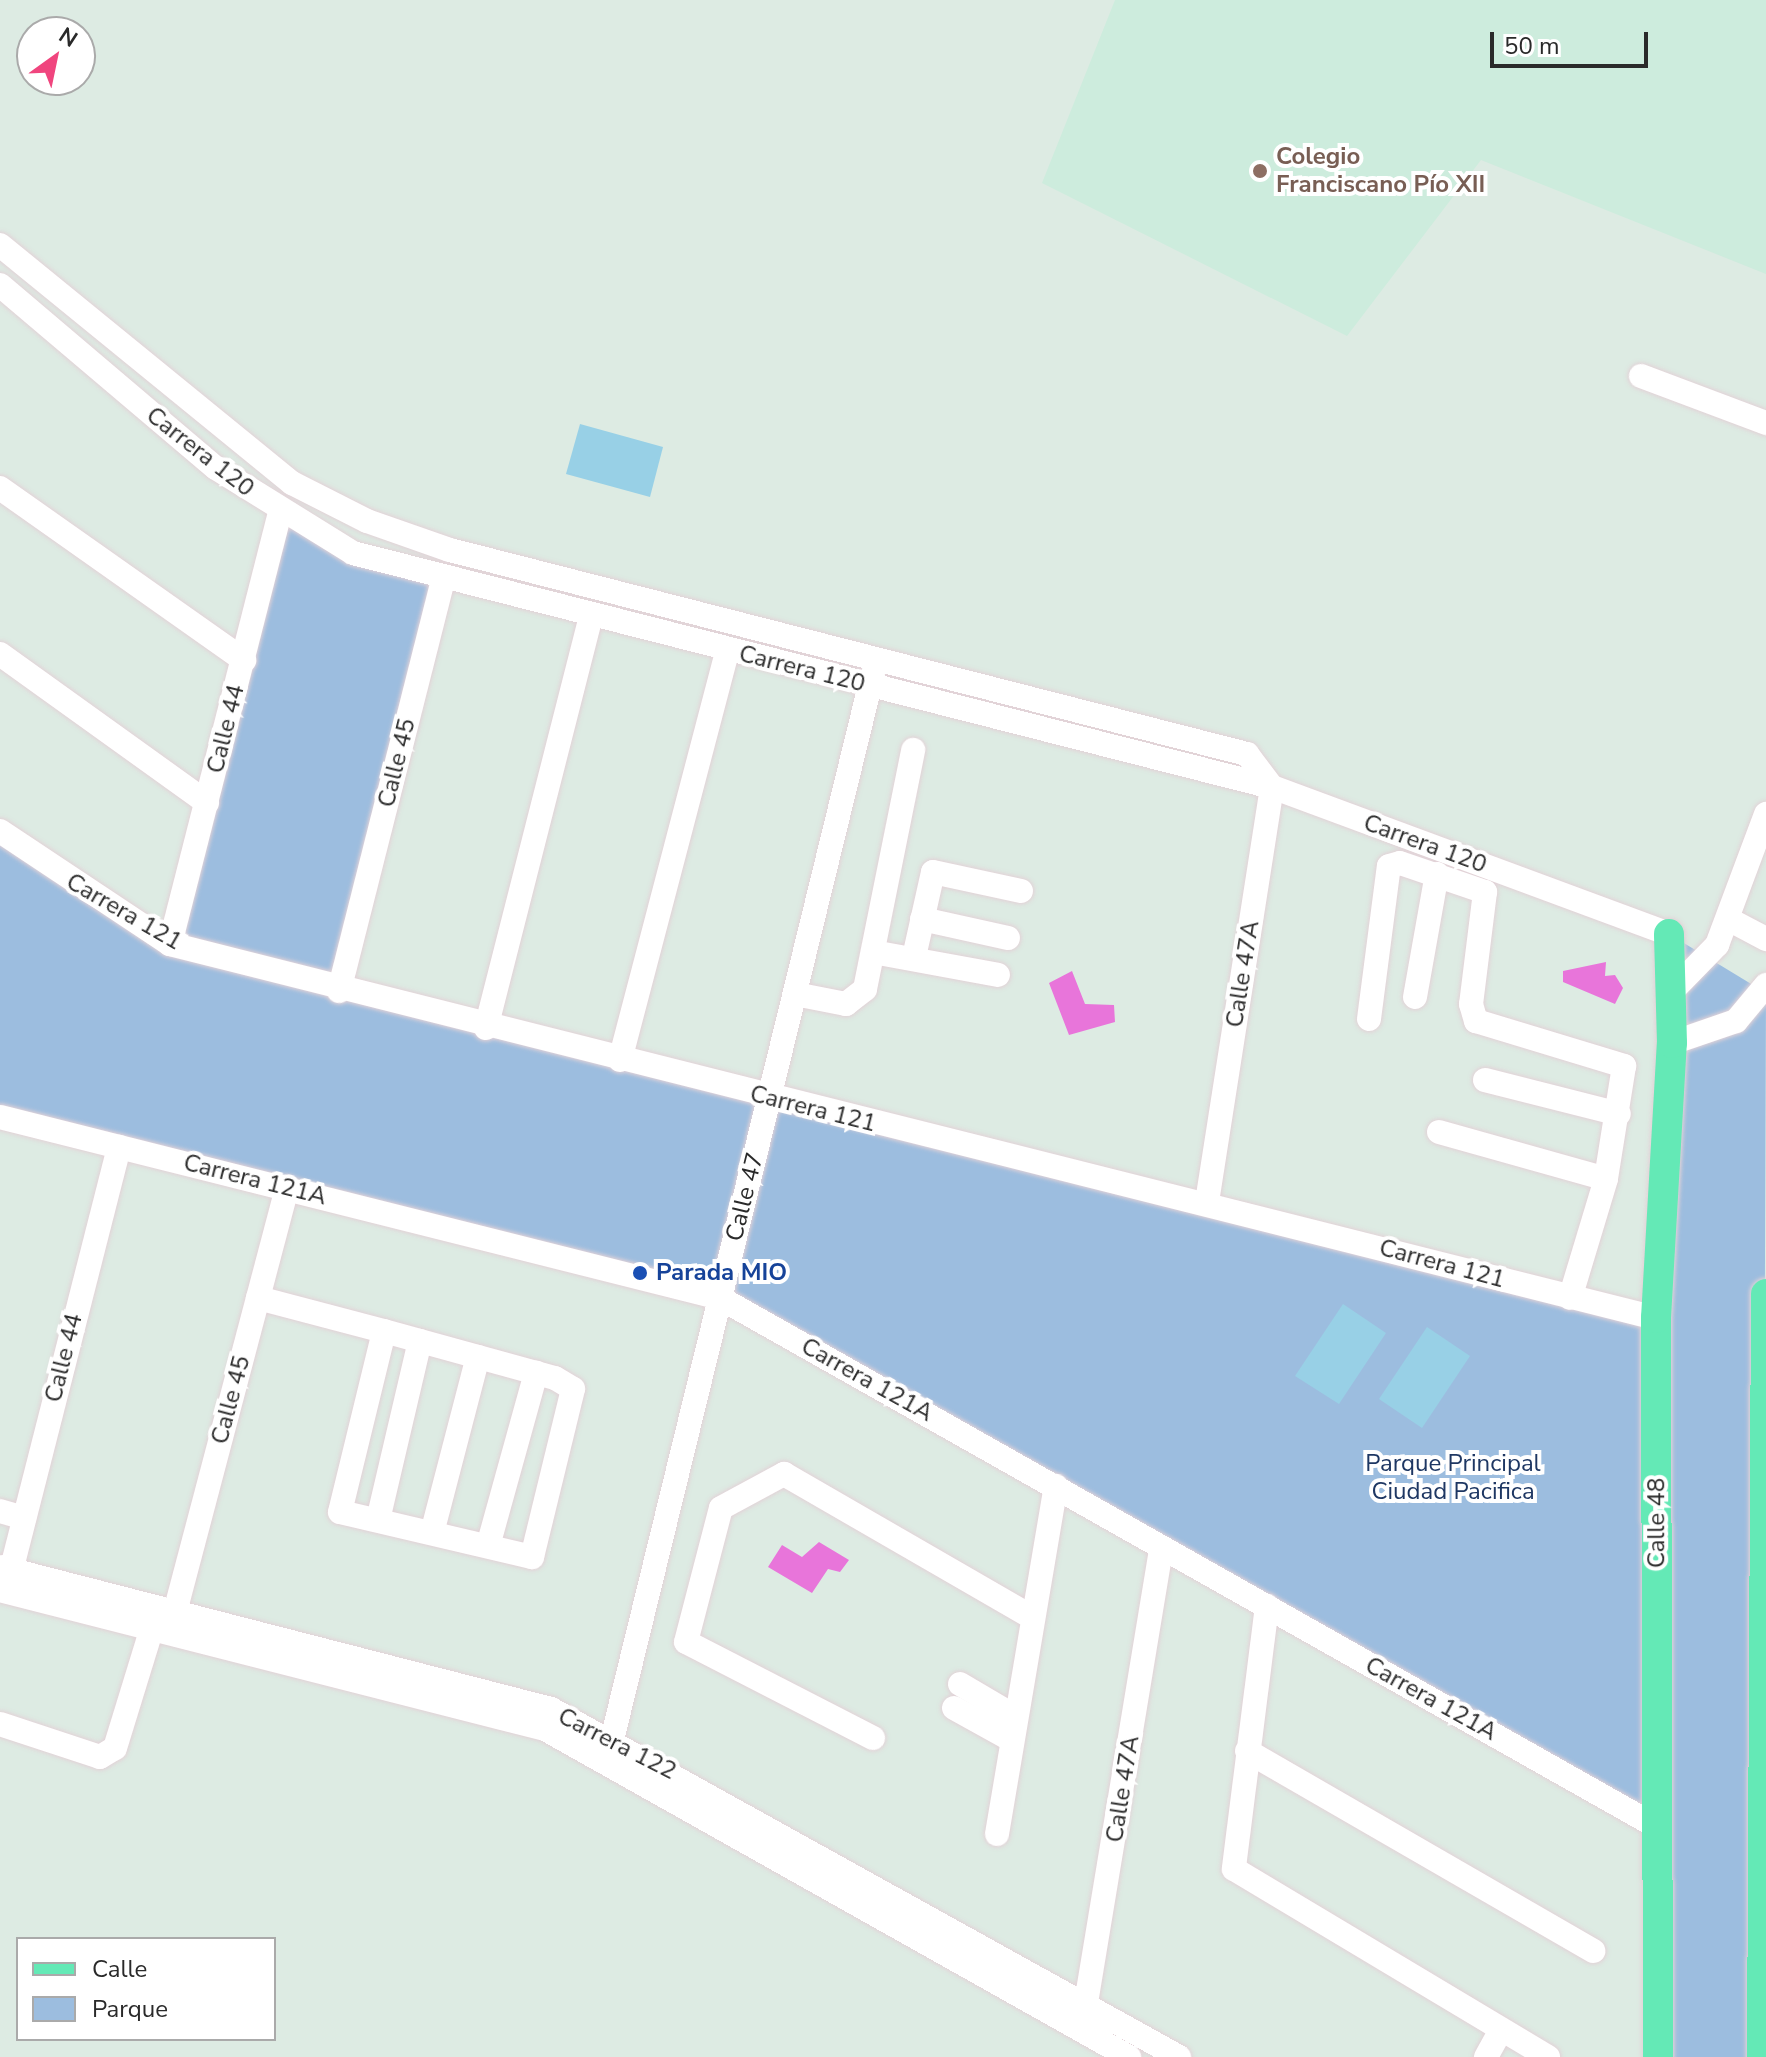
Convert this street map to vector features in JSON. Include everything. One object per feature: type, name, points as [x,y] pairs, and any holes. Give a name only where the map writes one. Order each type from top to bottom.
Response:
[{"type":"main road","name":"Calle 48","points":[[1658,2057],[1656,1318],[1674,989],[1669,934]]},
{"type":"main road","points":[[1762,2057],[1766,1294]]},
{"type":"street","name":"Carrera 120","points":[[0,245],[236,441],[292,483],[367,521],[450,550],[878,655],[1247,754],[1272,787]]},
{"type":"street","name":"Carrera 120","points":[[1,287],[216,468],[280,513],[353,553],[443,581],[1272,787],[1669,934]]},
{"type":"street","points":[[1641,376],[1766,423]]},
{"type":"street","points":[[0,488],[244,660]]},
{"type":"street","name":"Calle 44","points":[[170,944],[280,513]]},
{"type":"street","name":"Calle 45","points":[[339,991],[443,581]]},
{"type":"street","points":[[486,1028],[591,617]]},
{"type":"street","points":[[620,1060],[727,651]]},
{"type":"street","points":[[0,654],[207,803]]},
{"type":"street","name":"Calle 47","points":[[611,1748],[878,655]]},
{"type":"street","points":[[795,994],[856,1000],[873,952],[913,750]]},
{"type":"street","name":"Calle 47A","points":[[1207,1203],[1272,787]]},
{"type":"street","points":[[1674,989],[1717,945],[1730,920],[1766,814]]},
{"type":"street","name":"Carrera 121","points":[[0,831],[170,944],[486,1028],[1207,1203],[1656,1318]]},
{"type":"street","points":[[1369,1019],[1389,866],[1437,874],[1485,892],[1471,1004],[1476,1021],[1619,1061],[1624,1072],[1606,1179],[1570,1298]]},
{"type":"street","points":[[914,957],[933,872],[1021,891]]},
{"type":"street","points":[[1415,997],[1437,874]]},
{"type":"street","points":[[922,919],[1008,938]]},
{"type":"street","points":[[1730,920],[1766,939]]},
{"type":"street","points":[[873,952],[914,957],[998,975]]},
{"type":"street","points":[[1672,1043],[1736,1021],[1766,985]]},
{"type":"street","points":[[1485,1080],[1619,1114]]},
{"type":"street","name":"Carrera 121A","points":[[0,1117],[720,1298],[1659,1828]]},
{"type":"street","points":[[1439,1132],[1606,1179]]},
{"type":"street","name":"Calle 44","points":[[4,1580],[12,1515],[119,1147]]},
{"type":"street","name":"Calle 45","points":[[175,1612],[287,1188]]},
{"type":"street","points":[[258,1298],[384,1331],[536,1373],[573,1389],[532,1557],[340,1512],[384,1331]]},
{"type":"street","points":[[378,1520],[420,1341]]},
{"type":"street","points":[[432,1533],[478,1357]]},
{"type":"street","points":[[488,1546],[536,1373]]},
{"type":"street","points":[[873,1738],[686,1642],[721,1508],[784,1474],[1032,1617]]},
{"type":"street","points":[[997,1834],[1056,1486]]},
{"type":"street","name":"Calle 47A","points":[[1077,2027],[1089,2004],[1161,1548]]},
{"type":"street","name":"Carrera 122","points":[[4,1580],[175,1612],[551,1709],[611,1748],[1129,2057]]},
{"type":"street","name":"Carrera 122","points":[[4,1580],[152,1628],[611,1748],[1089,2004],[1179,2057]]},
{"type":"street","points":[[1267,1606],[1234,1869],[1548,2057]]},
{"type":"street","points":[[0,1724],[100,1757],[115,1748],[152,1628]]},
{"type":"street","points":[[957,1696],[1014,1729]]},
{"type":"street","points":[[1247,1751],[1593,1951]]},
{"type":"street","points":[[1486,2057],[1501,2030]]},
{"type":"shaded area","name":"Colegio Franciscano Pío XII","points":[[1115,0],[1766,0],[1766,274],[1481,160],[1347,336],[1042,183]]},
{"type":"shaded area","points":[[580,424],[663,447],[650,497],[566,474]]},
{"type":"shaded area","points":[[1606,962],[1605,976],[1615,975],[1623,988],[1615,1004],[1563,982],[1563,971]]},
{"type":"shaded area","points":[[1072,971],[1085,1004],[1114,1005],[1115,1022],[1069,1035],[1049,983]]},
{"type":"shaded area","points":[[1343,1304],[1386,1333],[1339,1404],[1295,1376]]},
{"type":"shaded area","points":[[1427,1327],[1470,1356],[1422,1428],[1379,1399]]},
{"type":"shaded area","points":[[819,1542],[849,1560],[840,1572],[828,1569],[812,1593],[768,1567],[782,1545],[802,1557]]},
{"type":"green space","name":"Parque Principal Ciudad Pacifica","points":[[280,513],[443,581],[339,990],[1655,1318],[1669,934],[1766,993],[1762,2057],[1658,2057],[1659,1827],[720,1298],[0,1117],[0,831],[169,944]]},
{"type":"place","name":"Colegio Franciscano Pío XII","points":[[1260,171]]},
{"type":"place","name":"Parada MIO","points":[[640,1273]]}]
